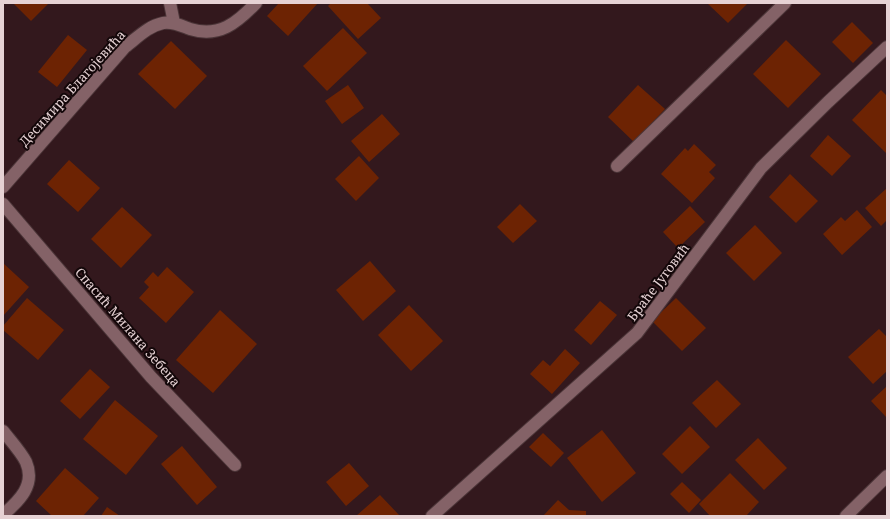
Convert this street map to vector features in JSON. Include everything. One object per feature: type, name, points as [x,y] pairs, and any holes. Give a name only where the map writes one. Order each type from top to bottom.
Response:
[{"type":"street","points":[[170,3],[174,23]]},
{"type":"street","name":"Десимира Благојевића","points":[[3,187],[125,47],[149,28],[164,22],[174,23],[200,32],[215,32],[229,26],[244,16],[256,3]]},
{"type":"street","points":[[617,166],[785,3]]},
{"type":"street","name":"Браће Југовић","points":[[432,516],[637,333],[761,168],[887,47]]},
{"type":"street","name":"Спасић Милана Зебеца","points":[[3,204],[151,377],[235,465]]},
{"type":"street","points":[[3,431],[25,461],[28,470],[28,479],[23,496],[3,515]]},
{"type":"street","points":[[846,516],[887,476]]},
{"type":"building","points":[[13,3],[49,3],[31,21]]},
{"type":"building","points":[[279,3],[318,3],[288,36],[267,16]]},
{"type":"building","points":[[331,3],[367,3],[381,18],[358,39],[328,6]]},
{"type":"building","points":[[707,3],[748,3],[728,23]]},
{"type":"building","points":[[852,22],[873,43],[853,63],[832,42]]},
{"type":"building","points":[[343,28],[367,53],[327,91],[303,66]]},
{"type":"building","points":[[68,35],[87,50],[57,87],[38,72]]},
{"type":"building","points":[[786,40],[821,74],[788,108],[753,74]]},
{"type":"building","points":[[171,41],[207,76],[175,109],[138,74]]},
{"type":"building","points":[[348,85],[364,108],[342,124],[325,101]]},
{"type":"building","points":[[638,85],[665,109],[634,142],[608,117]]},
{"type":"building","points":[[881,90],[887,96],[886,153],[852,120]]},
{"type":"building","points":[[382,114],[400,134],[369,162],[351,141]]},
{"type":"building","points":[[828,135],[851,156],[832,176],[810,156]]},
{"type":"building","points":[[694,144],[716,165],[709,172],[715,178],[692,203],[661,174],[685,148],[688,151]]},
{"type":"building","points":[[359,156],[379,178],[356,201],[335,179]]},
{"type":"building","points":[[69,160],[100,188],[78,212],[47,184]]},
{"type":"building","points":[[790,174],[818,201],[796,223],[769,197]]},
{"type":"building","points":[[887,188],[887,220],[881,226],[865,208]]},
{"type":"building","points":[[520,204],[537,221],[513,243],[497,227]]},
{"type":"building","points":[[690,206],[705,222],[678,248],[663,232]]},
{"type":"building","points":[[122,207],[152,235],[121,268],[91,239]]},
{"type":"building","points":[[857,210],[872,227],[842,255],[823,234],[841,217],[845,221]]},
{"type":"building","points":[[755,225],[782,253],[754,281],[726,253]]},
{"type":"building","points":[[370,261],[396,291],[363,321],[336,290]]},
{"type":"building","points":[[3,263],[29,287],[3,316]]},
{"type":"building","points":[[167,267],[194,292],[166,323],[139,298],[149,287],[144,282],[153,272],[158,277]]},
{"type":"building","points":[[27,298],[64,330],[38,360],[3,330],[3,326]]},
{"type":"building","points":[[676,298],[706,328],[682,351],[652,321]]},
{"type":"building","points":[[600,301],[617,315],[591,345],[574,330]]},
{"type":"building","points":[[409,305],[443,341],[411,371],[378,335]]},
{"type":"building","points":[[220,310],[257,344],[213,393],[176,360]]},
{"type":"building","points":[[879,329],[887,337],[887,371],[873,384],[848,357]]},
{"type":"building","points":[[565,349],[580,363],[552,394],[530,374],[543,360],[550,366]]},
{"type":"building","points":[[90,369],[110,387],[80,419],[60,401]]},
{"type":"building","points":[[717,380],[741,404],[716,428],[692,403]]},
{"type":"building","points":[[887,386],[887,418],[871,401]]},
{"type":"building","points":[[115,400],[158,436],[126,475],[83,439]]},
{"type":"building","points":[[690,426],[710,447],[682,474],[662,454]]},
{"type":"building","points":[[602,430],[636,473],[602,502],[567,458]]},
{"type":"building","points":[[543,433],[564,453],[551,467],[529,447]]},
{"type":"building","points":[[758,438],[787,468],[764,490],[735,460]]},
{"type":"building","points":[[182,446],[217,487],[197,505],[161,464]]},
{"type":"building","points":[[349,463],[369,486],[346,506],[326,482]]},
{"type":"building","points":[[65,468],[99,498],[83,516],[52,516],[36,501]]},
{"type":"building","points":[[730,473],[759,502],[746,516],[710,516],[699,504]]},
{"type":"building","points":[[682,482],[701,500],[689,513],[670,494]]},
{"type":"building","points":[[380,495],[400,516],[356,516]]},
{"type":"building","points":[[558,500],[569,510],[586,511],[586,516],[543,516]]},
{"type":"building","points":[[107,507],[120,516],[101,516]]}]
